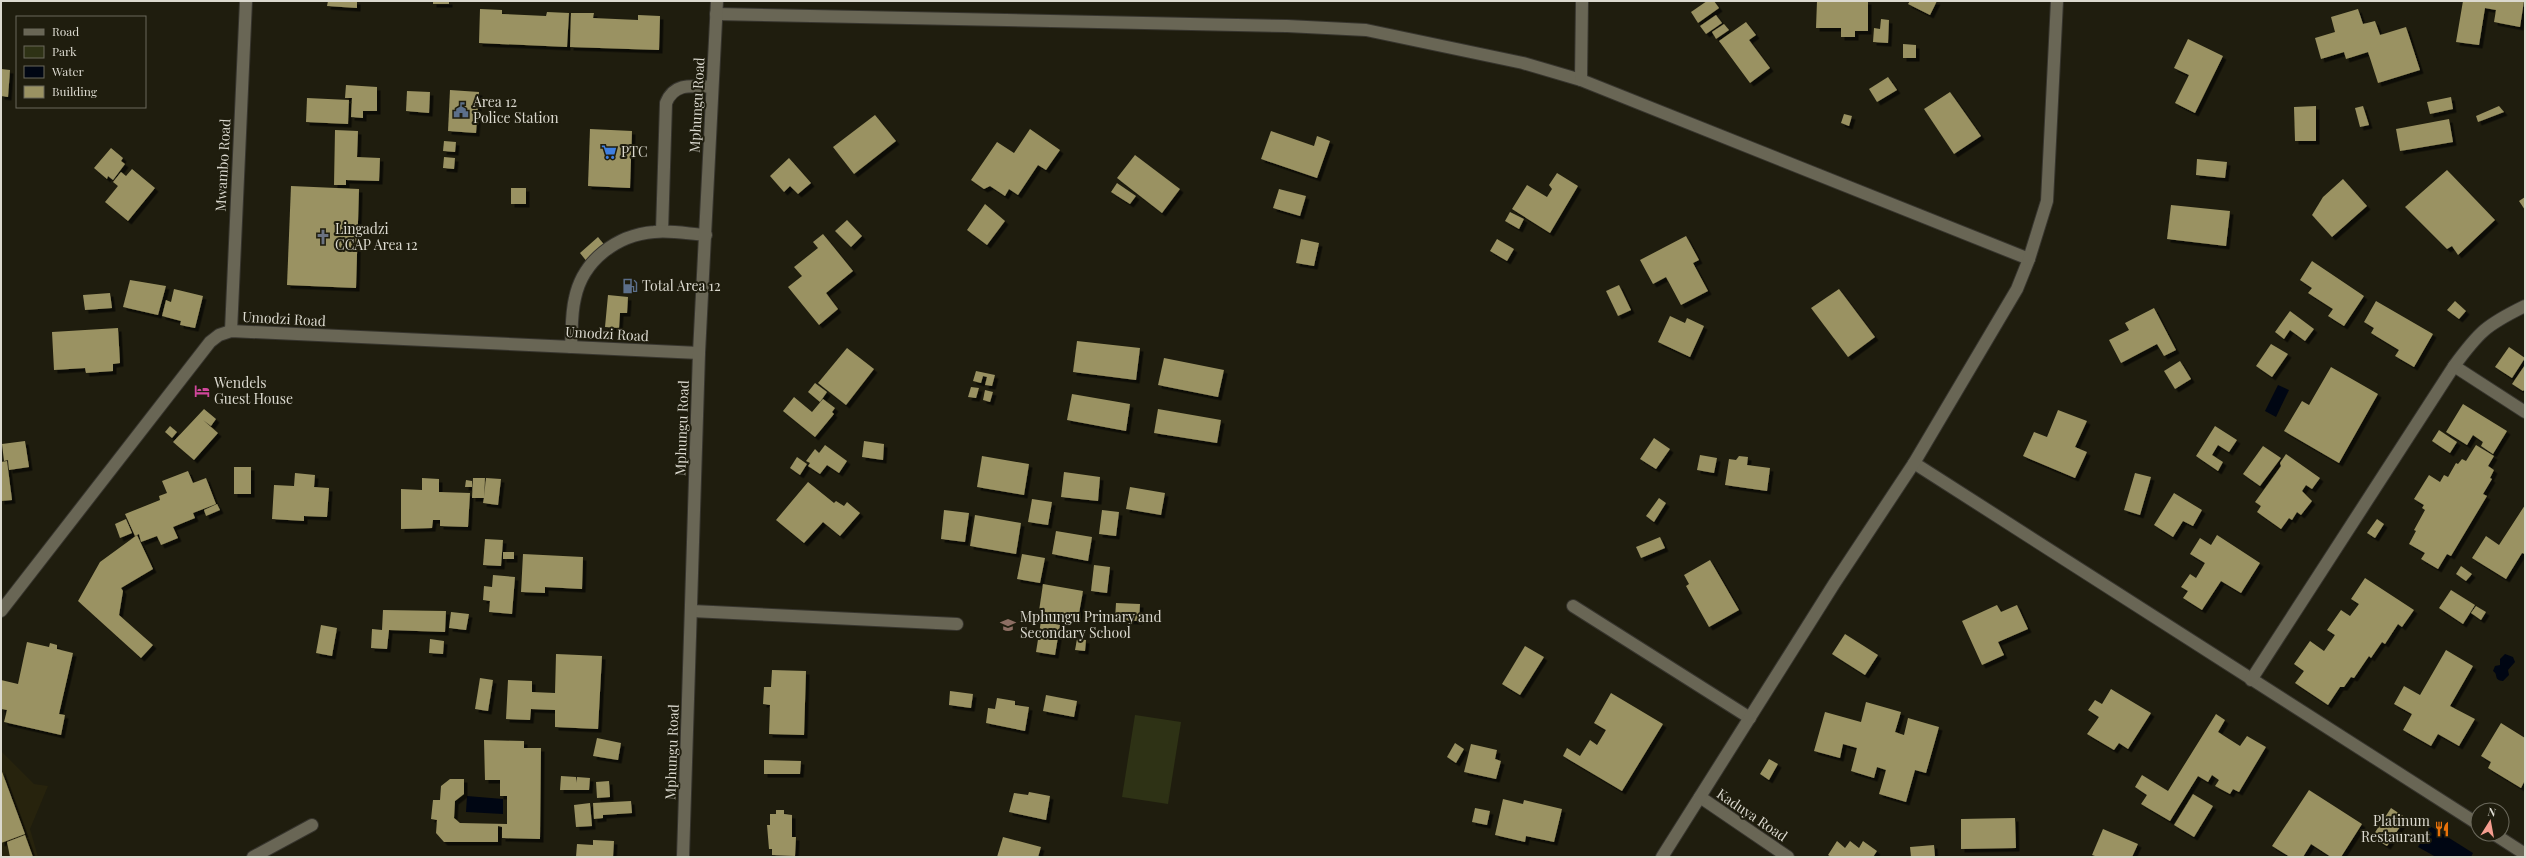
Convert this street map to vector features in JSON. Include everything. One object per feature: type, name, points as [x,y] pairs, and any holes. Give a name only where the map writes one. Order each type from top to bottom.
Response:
[{"type":"street","name":"Mwambo Road","points":[[231,331],[246,1]]},
{"type":"street","name":"Mphungu Road","points":[[683,857],[700,353],[717,1]]},
{"type":"street","points":[[1581,80],[1582,1]]},
{"type":"street","points":[[1662,857],[1914,463],[2017,289],[2029,259],[2047,201],[2057,1]]},
{"type":"street","points":[[716,14],[1286,26],[1366,30],[1523,63],[1581,80],[2029,259]]},
{"type":"street","points":[[662,231],[666,103],[672,92],[682,86],[712,87]]},
{"type":"street","points":[[572,347],[575,298],[587,269],[598,257],[624,239],[639,233],[662,231],[706,235]]},
{"type":"street","points":[[2251,680],[2454,366],[2475,337],[2491,323],[2525,306]]},
{"type":"street","name":"Umodzi Road","points":[[1,611],[210,342],[219,335],[231,331],[700,353]]},
{"type":"street","points":[[2454,366],[2525,412]]},
{"type":"street","points":[[1914,463],[2470,819]]},
{"type":"street","points":[[1573,606],[1750,718]]},
{"type":"street","points":[[692,611],[957,624]]},
{"type":"street","name":"Kaduya Road","points":[[1700,798],[1788,857]]},
{"type":"street","points":[[254,857],[312,825]]},
{"type":"street","points":[[2506,842],[2525,854]]},
{"type":"shaded area","points":[[1,751],[34,784],[48,786],[30,829],[38,857],[1,857]]},
{"type":"green space","points":[[1135,715],[1181,722],[1168,804],[1122,797]]},
{"type":"water","points":[[2278,385],[2289,390],[2276,417],[2265,411]]},
{"type":"water","points":[[2505,654],[2513,657],[2515,662],[2508,670],[2509,675],[2503,681],[2498,680],[2493,671],[2495,666],[2500,665],[2500,659]]},
{"type":"water","points":[[467,796],[503,799],[503,814],[466,812]]},
{"type":"water","points":[[2430,826],[2473,853],[2471,857],[2436,857],[2418,847]]},
{"type":"building","points":[[328,1],[357,1],[357,8],[327,6]]},
{"type":"building","points":[[433,1],[449,1],[449,4],[433,4]]},
{"type":"building","points":[[1707,1],[1714,1],[1719,8],[1698,23],[1691,12]]},
{"type":"building","points":[[1817,1],[1868,1],[1868,31],[1855,31],[1855,37],[1841,37],[1841,28],[1816,28]]},
{"type":"building","points":[[1910,1],[1937,1],[1930,15],[1908,4]]},
{"type":"building","points":[[2463,1],[2524,1],[2520,27],[2494,22],[2496,10],[2485,8],[2479,45],[2456,42]]},
{"type":"building","points":[[480,9],[502,10],[502,14],[546,16],[547,12],[569,13],[567,47],[479,43]]},
{"type":"building","points":[[2358,9],[2363,24],[2375,21],[2380,35],[2406,27],[2420,70],[2378,83],[2368,52],[2346,59],[2344,52],[2321,59],[2315,38],[2335,32],[2331,17]]},
{"type":"building","points":[[571,13],[594,13],[593,18],[638,20],[638,15],[660,16],[659,50],[570,47]]},
{"type":"building","points":[[1716,15],[1722,23],[1706,34],[1700,26]]},
{"type":"building","points":[[1881,19],[1889,20],[1888,43],[1873,42],[1874,28],[1880,29]]},
{"type":"building","points":[[1746,22],[1756,35],[1749,40],[1770,68],[1750,83],[1719,41]]},
{"type":"building","points":[[1724,24],[1729,30],[1716,39],[1712,32]]},
{"type":"building","points":[[2188,39],[2223,56],[2195,113],[2175,103],[2189,75],[2174,68]]},
{"type":"building","points":[[1903,44],[1916,45],[1916,58],[1903,58]]},
{"type":"building","points":[[1,69],[10,70],[8,97],[1,96]]},
{"type":"building","points":[[1888,77],[1897,90],[1877,102],[1869,89]]},
{"type":"building","points":[[346,85],[377,87],[377,111],[363,111],[363,118],[351,117],[352,98],[345,98]]},
{"type":"building","points":[[450,90],[479,92],[476,133],[448,131]]},
{"type":"building","points":[[407,91],[430,92],[429,113],[406,111]]},
{"type":"building","points":[[1950,92],[1981,136],[1954,154],[1924,109]]},
{"type":"building","points":[[2451,97],[2453,109],[2430,114],[2427,102]]},
{"type":"building","points":[[307,98],[349,100],[348,124],[306,122]]},
{"type":"building","points":[[2316,106],[2316,141],[2295,141],[2294,107]]},
{"type":"building","points":[[2363,106],[2369,125],[2360,127],[2355,108]]},
{"type":"building","points":[[2499,106],[2504,112],[2478,122],[2476,116]]},
{"type":"building","points":[[1844,114],[1852,116],[1849,126],[1841,123]]},
{"type":"building","points":[[875,115],[896,141],[854,174],[833,147]]},
{"type":"building","points":[[2449,119],[2453,142],[2400,151],[2396,129]]},
{"type":"building","points":[[590,129],[632,131],[630,188],[588,186]]},
{"type":"building","points":[[1030,129],[1060,150],[1046,170],[1038,165],[1018,195],[1009,189],[1005,196],[990,186],[984,189],[971,180],[997,142],[1014,153]]},
{"type":"building","points":[[335,130],[358,131],[357,157],[380,158],[379,181],[346,180],[346,185],[334,185]]},
{"type":"building","points":[[1271,131],[1314,146],[1317,136],[1330,141],[1317,178],[1261,159]]},
{"type":"building","points":[[444,141],[456,142],[455,152],[443,151]]},
{"type":"building","points":[[111,148],[123,158],[121,161],[125,164],[113,180],[108,176],[107,179],[94,168]]},
{"type":"building","points":[[1135,155],[1180,189],[1162,213],[1117,178]]},
{"type":"building","points":[[444,157],[455,158],[454,169],[443,168]]},
{"type":"building","points":[[789,158],[811,183],[798,194],[790,186],[784,192],[770,176]]},
{"type":"building","points":[[2197,159],[2227,162],[2225,178],[2196,175]]},
{"type":"building","points":[[132,169],[155,188],[128,221],[105,202],[118,186],[113,182],[121,172],[126,176]]},
{"type":"building","points":[[2447,170],[2495,220],[2458,255],[2452,246],[2447,249],[2405,207]]},
{"type":"building","points":[[1557,173],[1578,186],[1550,233],[1512,209],[1527,185],[1547,197],[1552,189],[1549,185]]},
{"type":"building","points":[[2343,179],[2367,206],[2332,237],[2312,215],[2323,197]]},
{"type":"building","points":[[1117,183],[1136,196],[1130,204],[1111,192]]},
{"type":"building","name":"Lingadzi CCAP Area 12","points":[[291,186],[359,189],[356,288],[287,285]]},
{"type":"building","points":[[511,188],[526,188],[526,204],[511,204]]},
{"type":"building","points":[[1279,189],[1306,196],[1300,216],[1273,208]]},
{"type":"building","points":[[2525,197],[2525,210],[2519,201]]},
{"type":"building","points":[[985,204],[1005,221],[987,245],[967,230]]},
{"type":"building","points":[[2171,205],[2230,211],[2226,246],[2167,239]]},
{"type":"building","points":[[1510,212],[1524,219],[1519,229],[1505,221]]},
{"type":"building","points":[[847,220],[862,236],[851,247],[835,231]]},
{"type":"building","points":[[823,234],[853,271],[826,293],[838,309],[819,325],[788,287],[802,276],[794,267],[818,248],[813,242]]},
{"type":"building","points":[[1686,236],[1699,260],[1693,263],[1708,291],[1681,305],[1666,277],[1653,284],[1640,260]]},
{"type":"building","points":[[598,237],[606,247],[588,263],[580,253]]},
{"type":"building","points":[[1301,239],[1319,243],[1314,266],[1296,263]]},
{"type":"building","points":[[1497,239],[1514,249],[1507,261],[1490,251]]},
{"type":"building","points":[[2312,261],[2364,296],[2344,326],[2328,316],[2333,309],[2308,293],[2312,288],[2300,280]]},
{"type":"building","points":[[130,280],[166,286],[158,315],[123,307]]},
{"type":"building","points":[[1619,285],[1631,310],[1618,316],[1606,291]]},
{"type":"building","points":[[174,289],[203,296],[195,328],[180,325],[181,321],[162,316],[166,300],[171,302]]},
{"type":"building","points":[[1839,289],[1875,337],[1848,357],[1811,308]]},
{"type":"building","points":[[110,293],[112,308],[85,310],[83,295]]},
{"type":"building","points":[[608,295],[628,297],[627,313],[620,313],[619,328],[605,327]]},
{"type":"building","points":[[2376,301],[2433,334],[2414,367],[2395,356],[2399,350],[2371,333],[2374,328],[2364,322]]},
{"type":"building","points":[[2455,301],[2466,311],[2459,319],[2447,310]]},
{"type":"building","points":[[2154,308],[2176,350],[2164,356],[2157,344],[2121,363],[2109,340],[2129,330],[2125,323]]},
{"type":"building","points":[[2290,311],[2314,329],[2305,341],[2290,330],[2284,339],[2275,332]]},
{"type":"building","points":[[1670,316],[1685,323],[1687,318],[1704,326],[1690,357],[1658,342]]},
{"type":"building","points":[[118,328],[120,363],[113,364],[113,371],[86,373],[85,368],[54,370],[52,332]]},
{"type":"building","points":[[1077,341],[1140,348],[1136,380],[1073,372]]},
{"type":"building","points":[[2271,344],[2288,354],[2272,377],[2256,366]]},
{"type":"building","points":[[2509,347],[2525,358],[2512,378],[2495,367]]},
{"type":"building","points":[[847,348],[874,369],[846,405],[818,383]]},
{"type":"building","points":[[1164,358],[1224,370],[1218,397],[1158,385]]},
{"type":"building","points":[[2180,361],[2191,379],[2175,389],[2164,371]]},
{"type":"building","points":[[2525,365],[2525,389],[2523,391],[2512,384]]},
{"type":"building","points":[[2331,367],[2378,394],[2339,463],[2284,431],[2302,401],[2309,405]]},
{"type":"building","points":[[976,371],[995,375],[992,386],[985,385],[987,377],[983,376],[981,383],[973,381]]},
{"type":"building","points":[[815,383],[827,392],[820,402],[808,392]]},
{"type":"building","points":[[971,387],[979,388],[976,398],[968,397]]},
{"type":"building","points":[[985,390],[993,392],[990,402],[983,400]]},
{"type":"building","points":[[1072,394],[1130,404],[1126,431],[1067,420]]},
{"type":"building","points":[[794,397],[812,412],[823,399],[835,408],[832,412],[834,414],[815,437],[783,411]]},
{"type":"building","points":[[2463,404],[2507,431],[2493,454],[2481,446],[2483,442],[2473,435],[2467,445],[2446,432]]},
{"type":"building","points":[[204,409],[216,419],[211,426],[203,420],[218,433],[194,460],[173,442]]},
{"type":"building","points":[[1158,409],[1221,420],[1217,443],[1154,433]]},
{"type":"building","points":[[2058,410],[2087,421],[2075,447],[2087,452],[2075,478],[2023,456],[2034,432],[2047,437]]},
{"type":"building","points":[[170,426],[177,432],[172,438],[165,432]]},
{"type":"building","points":[[2215,426],[2237,440],[2229,452],[2218,445],[2212,455],[2223,462],[2218,471],[2196,456]]},
{"type":"building","points":[[2439,430],[2457,442],[2450,453],[2432,441]]},
{"type":"building","points":[[1654,438],[1670,449],[1656,469],[1640,459]]},
{"type":"building","points":[[25,441],[29,467],[9,470],[8,460],[4,461],[2,444]]},
{"type":"building","points":[[864,441],[884,444],[883,460],[862,457]]},
{"type":"building","points":[[825,445],[847,461],[839,473],[827,465],[820,474],[808,466],[810,463],[806,461],[815,449],[819,453]]},
{"type":"building","points":[[2476,445],[2494,456],[2488,466],[2494,470],[2490,478],[2492,479],[2483,494],[2487,496],[2451,556],[2447,554],[2438,569],[2421,559],[2425,553],[2409,544],[2416,531],[2414,530],[2425,510],[2422,508],[2424,505],[2414,499],[2429,475],[2440,482],[2444,475],[2448,477],[2456,463],[2458,464],[2462,459],[2466,461]]},
{"type":"building","points":[[2263,446],[2281,458],[2260,486],[2243,474]]},
{"type":"building","points":[[2286,454],[2320,478],[2312,489],[2306,485],[2302,491],[2312,501],[2301,515],[2297,512],[2292,520],[2289,518],[2281,529],[2257,512],[2261,506],[2255,502],[2281,466],[2280,463]]},
{"type":"building","points":[[1700,455],[1717,458],[1714,473],[1697,470]]},
{"type":"building","points":[[982,456],[1029,464],[1024,495],[977,487]]},
{"type":"building","points":[[1739,456],[1748,457],[1747,465],[1770,468],[1767,491],[1725,485],[1729,459],[1736,460]]},
{"type":"building","points":[[797,457],[807,464],[800,475],[790,468]]},
{"type":"building","points":[[7,461],[12,500],[1,501],[1,462]]},
{"type":"building","points":[[234,467],[251,467],[251,494],[234,494]]},
{"type":"building","points":[[188,471],[193,483],[206,478],[216,504],[193,513],[195,518],[173,527],[178,538],[161,545],[157,536],[141,542],[139,534],[135,536],[125,514],[160,500],[159,496],[167,493],[162,481]]},
{"type":"building","points":[[1064,472],[1100,477],[1098,501],[1061,497]]},
{"type":"building","points":[[295,473],[315,475],[314,487],[329,488],[327,517],[304,516],[304,521],[272,519],[274,485],[294,486]]},
{"type":"building","points":[[2135,473],[2151,477],[2140,515],[2124,510]]},
{"type":"building","points":[[422,478],[439,479],[439,492],[470,493],[468,527],[440,526],[440,520],[433,520],[432,528],[401,529],[401,489],[422,490]]},
{"type":"building","points":[[473,478],[485,478],[484,497],[486,478],[501,479],[498,505],[483,503],[484,498],[472,498]]},
{"type":"building","points":[[466,480],[472,481],[472,487],[465,487]]},
{"type":"building","points":[[808,482],[834,503],[836,501],[844,506],[847,502],[860,513],[840,536],[823,522],[804,543],[776,520]]},
{"type":"building","points":[[1130,487],[1165,493],[1161,515],[1126,509]]},
{"type":"building","points":[[2174,493],[2202,510],[2193,526],[2183,521],[2173,537],[2154,525]]},
{"type":"building","points":[[1659,498],[1666,503],[1654,522],[1646,516]]},
{"type":"building","points":[[1032,499],[1052,502],[1048,525],[1028,522]]},
{"type":"building","points":[[217,504],[220,510],[206,516],[204,510]]},
{"type":"building","points":[[2525,505],[2525,554],[2522,553],[2506,579],[2472,558],[2486,536],[2499,545]]},
{"type":"building","points":[[944,510],[969,513],[965,542],[941,539]]},
{"type":"building","points":[[1102,510],[1119,512],[1116,536],[1099,534]]},
{"type":"building","points":[[975,515],[1021,523],[1016,554],[970,546]]},
{"type":"building","points":[[126,519],[132,533],[120,538],[115,524]]},
{"type":"building","points":[[2377,519],[2384,524],[2375,538],[2367,533]]},
{"type":"building","points":[[1056,531],[1092,537],[1088,561],[1052,554]]},
{"type":"building","points":[[137,535],[153,569],[121,588],[123,591],[119,615],[153,645],[141,658],[78,601],[100,562]]},
{"type":"building","points":[[2217,535],[2260,563],[2241,593],[2221,581],[2202,610],[2183,598],[2188,591],[2181,587],[2190,574],[2196,578],[2205,563],[2190,554],[2200,538],[2211,545]]},
{"type":"building","points":[[1660,537],[1665,548],[1641,558],[1636,547]]},
{"type":"building","points":[[485,539],[503,540],[501,566],[483,565]]},
{"type":"building","points":[[503,552],[514,552],[514,559],[503,559]]},
{"type":"building","points":[[523,554],[583,557],[582,589],[545,587],[545,593],[521,592]]},
{"type":"building","points":[[1022,554],[1045,558],[1040,583],[1017,579]]},
{"type":"building","points":[[1710,560],[1739,610],[1709,627],[1686,586],[1689,584],[1684,575]]},
{"type":"building","points":[[1094,565],[1110,567],[1107,593],[1091,591]]},
{"type":"building","points":[[2461,566],[2472,574],[2466,581],[2456,574]]},
{"type":"building","points":[[493,575],[515,577],[512,614],[489,612],[490,601],[483,600],[484,586],[492,587]]},
{"type":"building","points":[[2365,578],[2414,610],[2402,627],[2398,624],[2385,644],[2382,642],[2371,658],[2369,656],[2354,678],[2351,677],[2344,687],[2340,687],[2328,705],[2295,683],[2304,671],[2294,664],[2310,641],[2324,651],[2335,635],[2327,630],[2341,610],[2350,616],[2359,604],[2351,599]]},
{"type":"building","points":[[1043,584],[1083,591],[1078,619],[1039,611]]},
{"type":"building","points":[[2451,590],[2475,605],[2463,624],[2439,608]]},
{"type":"building","points":[[1116,603],[1140,604],[1139,621],[1115,620]]},
{"type":"building","points":[[1997,605],[2001,612],[2017,605],[2028,629],[1998,642],[2004,655],[1982,665],[1962,621]]},
{"type":"building","points":[[2476,606],[2486,612],[2481,620],[2471,613]]},
{"type":"building","points":[[383,610],[446,611],[445,632],[389,630],[387,649],[371,648],[372,629],[382,630]]},
{"type":"building","points":[[451,612],[469,614],[466,630],[449,628]]},
{"type":"building","points":[[1041,621],[1060,625],[1055,655],[1036,652]]},
{"type":"building","points":[[321,625],[337,628],[332,656],[316,653]]},
{"type":"building","points":[[1845,634],[1878,655],[1865,675],[1832,654]]},
{"type":"building","points":[[430,639],[444,641],[443,654],[429,653]]},
{"type":"building","points":[[1077,639],[1086,640],[1085,651],[1075,650]]},
{"type":"building","points":[[27,642],[49,647],[50,643],[57,645],[57,649],[73,653],[59,714],[65,715],[61,735],[4,722],[7,710],[1,709],[1,680],[18,684]]},
{"type":"building","points":[[1525,646],[1544,657],[1520,695],[1502,684]]},
{"type":"building","points":[[2446,650],[2473,666],[2450,706],[2475,719],[2459,746],[2438,734],[2431,746],[2403,730],[2412,714],[2394,704],[2404,686],[2420,695]]},
{"type":"building","points":[[556,654],[602,656],[598,729],[555,727],[555,710],[531,709],[530,720],[506,719],[508,680],[532,681],[532,692],[555,693]]},
{"type":"building","points":[[772,670],[806,671],[804,735],[769,734],[770,705],[763,704],[764,687],[771,687]]},
{"type":"building","points":[[480,678],[493,680],[488,711],[475,709]]},
{"type":"building","points":[[2111,689],[2151,713],[2128,749],[2119,743],[2114,750],[2087,734],[2099,717],[2088,710],[2095,700],[2102,704]]},
{"type":"building","points":[[950,691],[973,694],[971,708],[949,705]]},
{"type":"building","points":[[1611,693],[1663,724],[1622,791],[1563,756],[1567,748],[1580,756],[1590,740],[1597,745],[1606,730],[1594,723]]},
{"type":"building","points":[[1046,695],[1077,701],[1074,717],[1043,711]]},
{"type":"building","points":[[997,698],[1015,701],[1015,705],[1029,707],[1025,731],[986,723],[988,708],[995,709]]},
{"type":"building","points":[[1866,702],[1901,712],[1895,732],[1904,735],[1908,718],[1939,727],[1926,773],[1915,770],[1906,802],[1879,794],[1886,770],[1877,767],[1874,778],[1851,771],[1857,748],[1843,744],[1840,758],[1814,751],[1825,712],[1861,722]]},
{"type":"building","points":[[2216,714],[2225,720],[2218,732],[2240,746],[2247,736],[2266,747],[2239,792],[2233,789],[2230,794],[2215,786],[2219,780],[2212,775],[2208,782],[2198,776],[2170,821],[2141,804],[2147,795],[2135,787],[2142,775],[2168,791]]},
{"type":"building","points":[[2501,723],[2525,738],[2525,780],[2521,788],[2488,768],[2491,762],[2481,756]]},
{"type":"building","points":[[597,738],[621,743],[618,760],[593,756]]},
{"type":"building","points":[[484,740],[524,741],[524,748],[541,748],[540,839],[502,838],[502,827],[498,826],[498,842],[444,842],[436,833],[437,820],[431,819],[433,800],[440,800],[441,786],[450,779],[464,779],[464,794],[455,801],[454,818],[460,823],[507,824],[507,796],[500,796],[500,780],[485,780]]},
{"type":"building","points":[[1455,743],[1464,749],[1456,763],[1447,757]]},
{"type":"building","points":[[1471,744],[1497,750],[1495,759],[1501,761],[1496,779],[1464,772]]},
{"type":"building","points":[[1769,759],[1778,764],[1769,780],[1760,774]]},
{"type":"building","points":[[764,760],[801,761],[800,774],[764,774]]},
{"type":"building","points":[[1,769],[25,834],[1,843]]},
{"type":"building","points":[[561,776],[576,777],[576,783],[577,777],[590,778],[589,790],[560,790]]},
{"type":"building","points":[[609,781],[610,797],[597,798],[596,782]]},
{"type":"building","points":[[2309,790],[2362,824],[2341,857],[2331,857],[2311,844],[2303,857],[2290,857],[2272,846]]},
{"type":"building","points":[[1029,792],[1050,796],[1046,820],[1009,812],[1014,793],[1028,795]]},
{"type":"building","points":[[2193,794],[2213,806],[2194,837],[2174,825]]},
{"type":"building","points":[[1503,799],[1523,804],[1524,800],[1562,809],[1554,842],[1526,836],[1525,842],[1495,835]]},
{"type":"building","points":[[631,801],[632,813],[603,815],[603,818],[594,819],[593,803]]},
{"type":"building","points":[[590,803],[592,826],[576,827],[574,805]]},
{"type":"building","points":[[1475,808],[1490,811],[1487,825],[1472,822]]},
{"type":"building","points":[[2391,808],[2406,818],[2387,846],[2372,837]]},
{"type":"building","points":[[776,810],[784,810],[784,814],[792,815],[792,837],[796,837],[795,856],[772,855],[772,849],[769,849],[767,825],[770,825],[770,814],[776,814]]},
{"type":"building","points":[[2015,818],[2016,848],[1961,849],[1961,819]]},
{"type":"building","points":[[2103,829],[2138,844],[2132,857],[2098,857],[2092,855]]},
{"type":"building","points":[[25,835],[33,857],[10,857],[7,842]]},
{"type":"building","points":[[1003,837],[1041,847],[1038,857],[997,857]]},
{"type":"building","points":[[593,840],[614,841],[613,857],[576,857],[577,844],[593,845]]},
{"type":"building","points":[[1837,841],[1845,848],[1850,841],[1859,848],[1863,841],[1877,851],[1873,857],[1831,857],[1828,855]]},
{"type":"building","points":[[1934,845],[1935,857],[1911,857],[1910,847]]},
{"type":"place","name":"Area 12 Police Station","points":[[461,110]]},
{"type":"place","name":"PTC","points":[[609,152]]},
{"type":"place","name":"Lingadzi CCAP Area 12","points":[[323,237]]},
{"type":"place","name":"Total Area 12","points":[[630,286]]},
{"type":"place","name":"Wendels Guest House","points":[[202,391]]},
{"type":"place","name":"Mphungu Primary and Secondary School","points":[[1008,625]]},
{"type":"place","name":"Platinum Restaurant","points":[[2442,829]]}]
